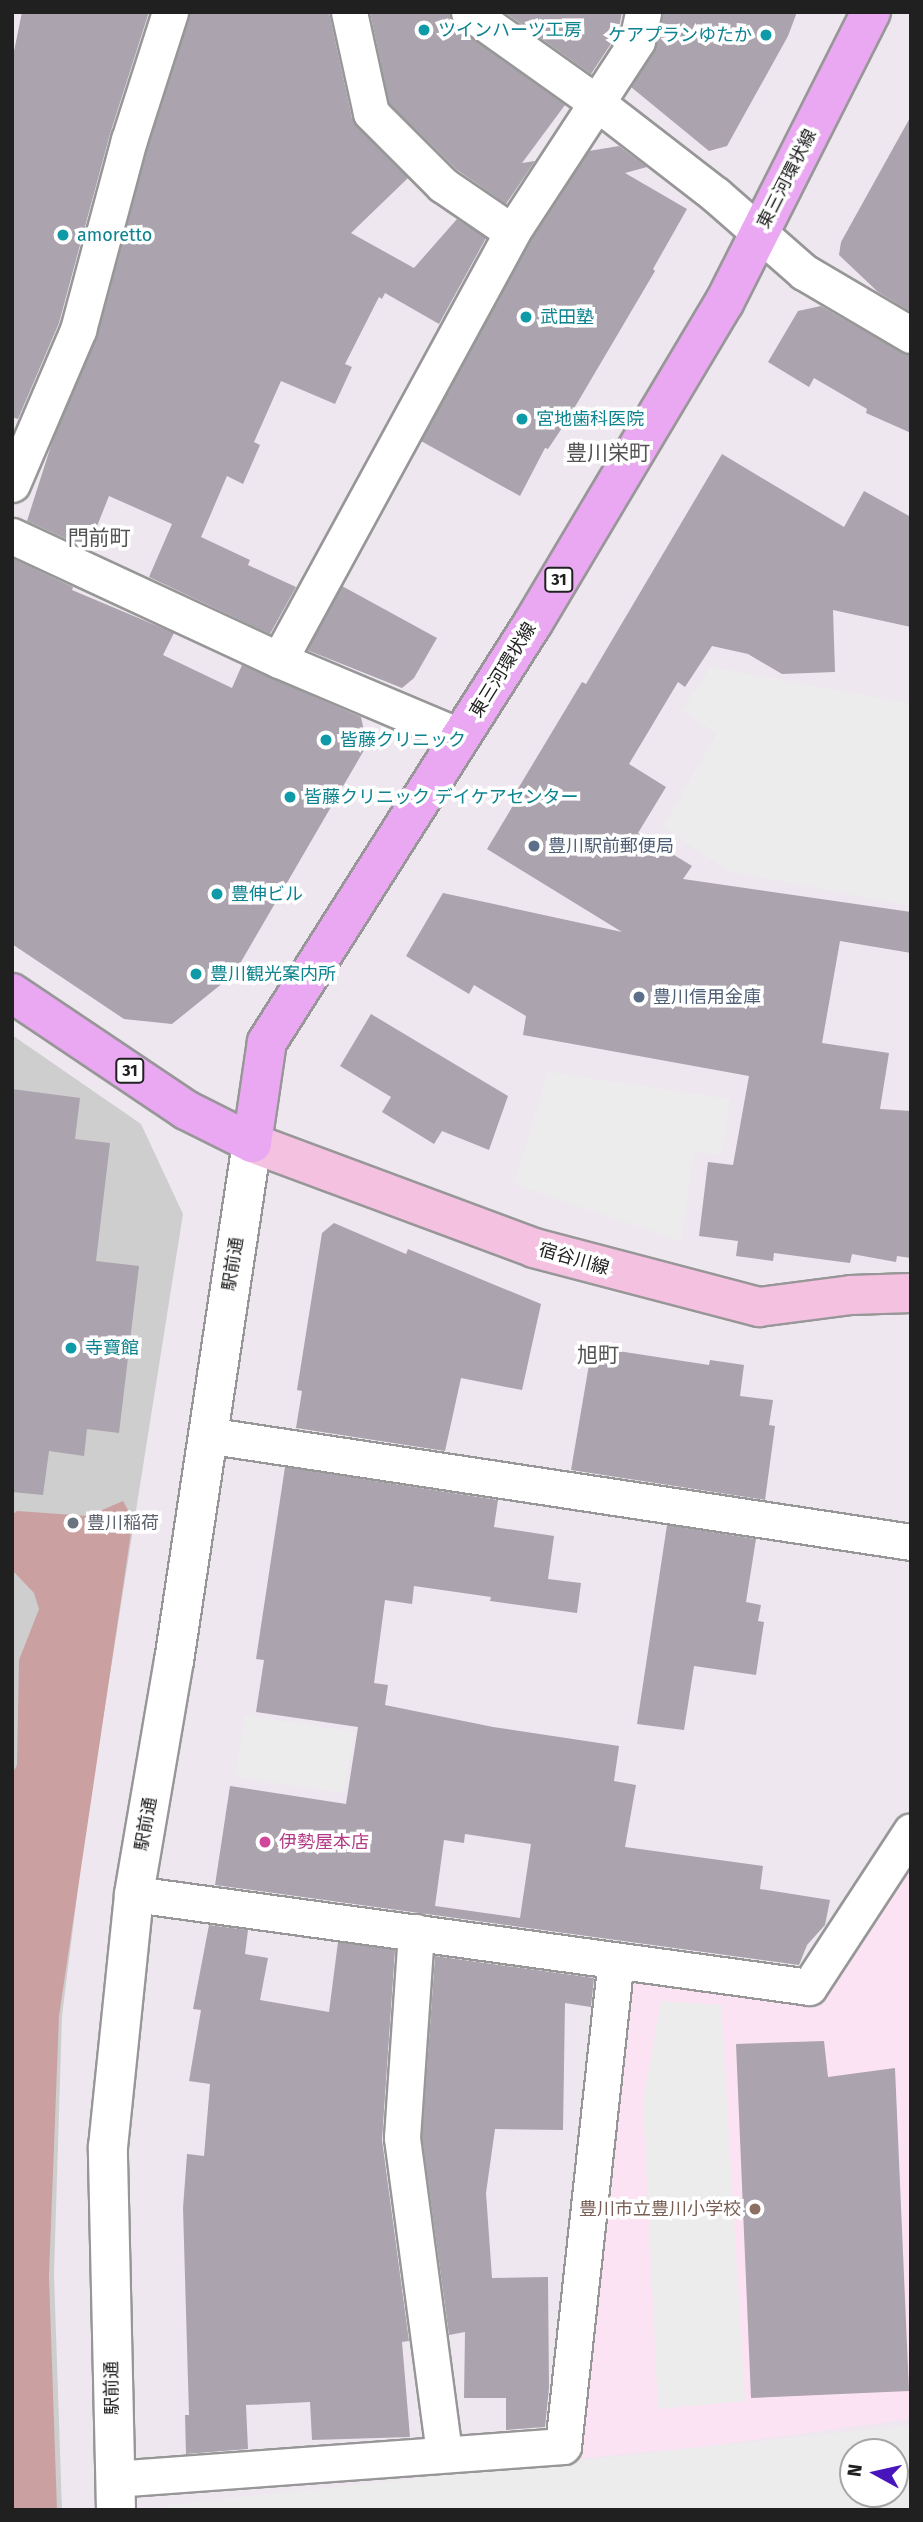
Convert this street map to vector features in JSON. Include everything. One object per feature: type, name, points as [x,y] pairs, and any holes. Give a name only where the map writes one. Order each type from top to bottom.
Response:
[{"type":"main road","name":"東三河環状線","points":[[251,1143],[267,1042],[533,623],[724,303],[871,12]]},
{"type":"main road","name":"31","points":[[12,993],[186,1110],[251,1143]]},
{"type":"main road","name":"宿谷川線","points":[[251,1143],[534,1248],[760,1307],[851,1295],[911,1293]]},
{"type":"street","points":[[12,484],[24,429],[78,330],[130,140],[170,12]]},
{"type":"street","points":[[349,12],[371,113],[443,185],[512,232]]},
{"type":"street","points":[[469,12],[597,103],[804,272],[911,334]]},
{"type":"street","points":[[279,660],[512,232],[637,41],[643,12]]},
{"type":"street","points":[[12,536],[279,660],[461,737]]},
{"type":"street","name":"駅前通","points":[[115,2494],[108,2147],[134,1894],[174,1661],[251,1143]]},
{"type":"street","points":[[206,1435],[911,1542]]},
{"type":"street","points":[[134,1894],[809,1987],[911,1831]]},
{"type":"street","points":[[416,1932],[402,2138],[444,2454]]},
{"type":"street","points":[[115,2494],[444,2454],[563,2446],[616,1962]]},
{"type":"shaded area","points":[[711,667],[911,704],[911,906],[729,871],[663,827],[717,733],[681,711]]},
{"type":"shaded area","name":"豊川稲荷","points":[[12,1035],[141,1124],[183,1214],[85,1832],[62,2016],[54,2274],[62,2510],[12,2510]]},
{"type":"shaded area","points":[[548,1072],[730,1099],[722,1155],[694,1151],[681,1241],[514,1184]]},
{"type":"shaded area","points":[[123,1501],[133,1519],[59,2016],[49,2276],[57,2510],[12,2510],[12,1774],[17,1765],[19,1660],[39,1609],[34,1593],[12,1570],[12,1515],[17,1511],[88,1516]]},
{"type":"shaded area","points":[[245,1715],[354,1732],[344,1793],[235,1776]]},
{"type":"shaded area","name":"豊川市立豊川小学校","points":[[911,1852],[911,2419],[700,2447],[571,2459],[623,1985],[639,1976],[815,1999]]},
{"type":"shaded area","points":[[661,2001],[721,2005],[745,2401],[658,2409],[643,2101]]},
{"type":"shaded area","points":[[911,2425],[911,2510],[169,2510],[168,2505]]},
{"type":"building","points":[[22,12],[149,12],[110,134],[59,323],[18,419],[12,417],[12,61]]},
{"type":"building","points":[[190,12],[329,12],[352,118],[357,127],[408,178],[351,233],[414,268],[457,219],[486,238],[439,324],[385,293],[382,299],[379,297],[345,364],[352,367],[335,404],[281,381],[254,442],[260,445],[243,484],[227,476],[201,537],[250,560],[248,565],[296,587],[270,634],[149,577],[172,524],[109,496],[88,549],[27,521],[54,436],[97,335],[148,146]]},
{"type":"building","points":[[370,12],[449,12],[457,28],[565,105],[522,163],[535,161],[506,204],[456,169],[389,103]]},
{"type":"building","points":[[504,12],[622,12],[618,33],[591,74]]},
{"type":"building","points":[[663,12],[797,12],[788,36],[727,146],[709,151],[631,87],[654,52]]},
{"type":"building","points":[[911,116],[911,312],[878,292],[839,255],[841,242]]},
{"type":"building","points":[[619,146],[647,167],[625,173],[687,209],[653,269],[655,271],[566,422],[548,449],[545,448],[520,496],[421,441],[529,242],[589,151]]},
{"type":"building","points":[[821,306],[901,352],[911,355],[911,433],[866,413],[867,409],[814,378],[809,387],[768,362],[798,311]]},
{"type":"building","points":[[722,454],[844,527],[864,491],[911,517],[911,627],[833,610],[835,672],[782,674],[748,654],[712,646],[685,687],[678,682],[629,764],[666,787],[638,833],[692,866],[683,879],[911,912],[911,953],[840,941],[822,1043],[889,1053],[880,1109],[911,1111],[911,1258],[897,1256],[896,1262],[852,1254],[850,1263],[774,1253],[773,1261],[736,1256],[738,1241],[699,1236],[708,1162],[733,1165],[749,1076],[523,1035],[526,1016],[474,985],[469,994],[406,956],[443,893],[622,932],[487,849],[520,794],[516,792],[582,682],[586,684]]},
{"type":"building","points":[[14,559],[73,587],[72,590],[174,633],[163,655],[232,688],[242,665],[361,717],[367,745],[234,974],[172,1024],[124,1019],[12,944]]},
{"type":"building","points":[[342,586],[437,638],[414,678],[402,688],[307,650]]},
{"type":"building","points":[[371,1014],[508,1096],[489,1150],[442,1131],[434,1144],[382,1112],[391,1097],[340,1066]]},
{"type":"building","name":"寺寶館","points":[[12,1089],[80,1098],[75,1139],[110,1143],[96,1261],[139,1266],[119,1433],[87,1429],[84,1456],[49,1451],[43,1495],[12,1492]]},
{"type":"building","points":[[334,1223],[406,1254],[408,1249],[541,1304],[522,1390],[461,1378],[445,1451],[296,1428],[302,1391],[297,1390],[322,1233]]},
{"type":"building","points":[[592,1347],[709,1365],[710,1360],[744,1365],[740,1396],[773,1400],[769,1425],[775,1426],[765,1500],[571,1470]]},
{"type":"building","points":[[285,1467],[498,1500],[494,1527],[554,1536],[548,1579],[581,1583],[577,1613],[490,1601],[491,1597],[414,1586],[412,1604],[385,1600],[374,1683],[388,1685],[385,1705],[493,1727],[619,1746],[614,1781],[636,1785],[625,1847],[763,1866],[760,1889],[830,1900],[825,1925],[807,1945],[799,1965],[215,1885],[230,1786],[346,1804],[358,1727],[256,1712],[264,1660],[256,1659]],"holes":[[[465,1834],[531,1844],[520,1918],[435,1906],[444,1840],[464,1843]]]},
{"type":"building","points":[[667,1525],[756,1539],[746,1602],[761,1605],[758,1621],[764,1622],[756,1675],[694,1666],[684,1730],[637,1724]]},
{"type":"building","points":[[209,1925],[248,1930],[245,1954],[268,1958],[260,2000],[329,2012],[338,1942],[395,1950],[382,2140],[409,2341],[402,2342],[410,2437],[312,2440],[310,2402],[246,2405],[248,2449],[186,2454],[185,2415],[189,2415],[183,2208],[187,2154],[204,2156],[210,2084],[189,2081],[201,2010],[193,2009]]},
{"type":"building","points":[[435,1956],[594,1978],[591,2007],[565,2003],[563,2130],[495,2129],[486,2193],[492,2278],[548,2277],[549,2388],[545,2427],[506,2430],[506,2398],[464,2398],[465,2332],[449,2335],[422,2137]]},
{"type":"building","points":[[824,2041],[828,2077],[895,2068],[909,2391],[751,2398],[736,2044]]},
{"type":"place","name":"ツインハーツ工房","points":[[424,30]]},
{"type":"place","name":"ケアプランゆたか","points":[[766,35]]},
{"type":"place","name":"amoretto","points":[[63,235]]},
{"type":"place","name":"武田塾","points":[[526,317]]},
{"type":"place","name":"宮地歯科医院","points":[[522,419]]},
{"type":"place","name":"皆藤クリニック","points":[[326,740]]},
{"type":"place","name":"皆藤クリニック デイケアセンター","points":[[290,797]]},
{"type":"place","name":"豊川駅前郵便局","points":[[534,846]]},
{"type":"place","name":"豊伸ビル","points":[[217,894]]},
{"type":"place","name":"豊川観光案内所","points":[[196,974]]},
{"type":"place","name":"豊川信用金庫","points":[[639,997]]},
{"type":"place","name":"寺寶館","points":[[71,1348]]},
{"type":"place","name":"豊川稲荷","points":[[73,1523]]},
{"type":"place","name":"伊勢屋本店","points":[[265,1842]]},
{"type":"place","name":"豊川市立豊川小学校","points":[[755,2209]]},
{"type":"district","name":"豊川栄町","points":[[608,453]]},
{"type":"district","name":"門前町","points":[[99,538]]},
{"type":"district","name":"旭町","points":[[598,1355]]}]
